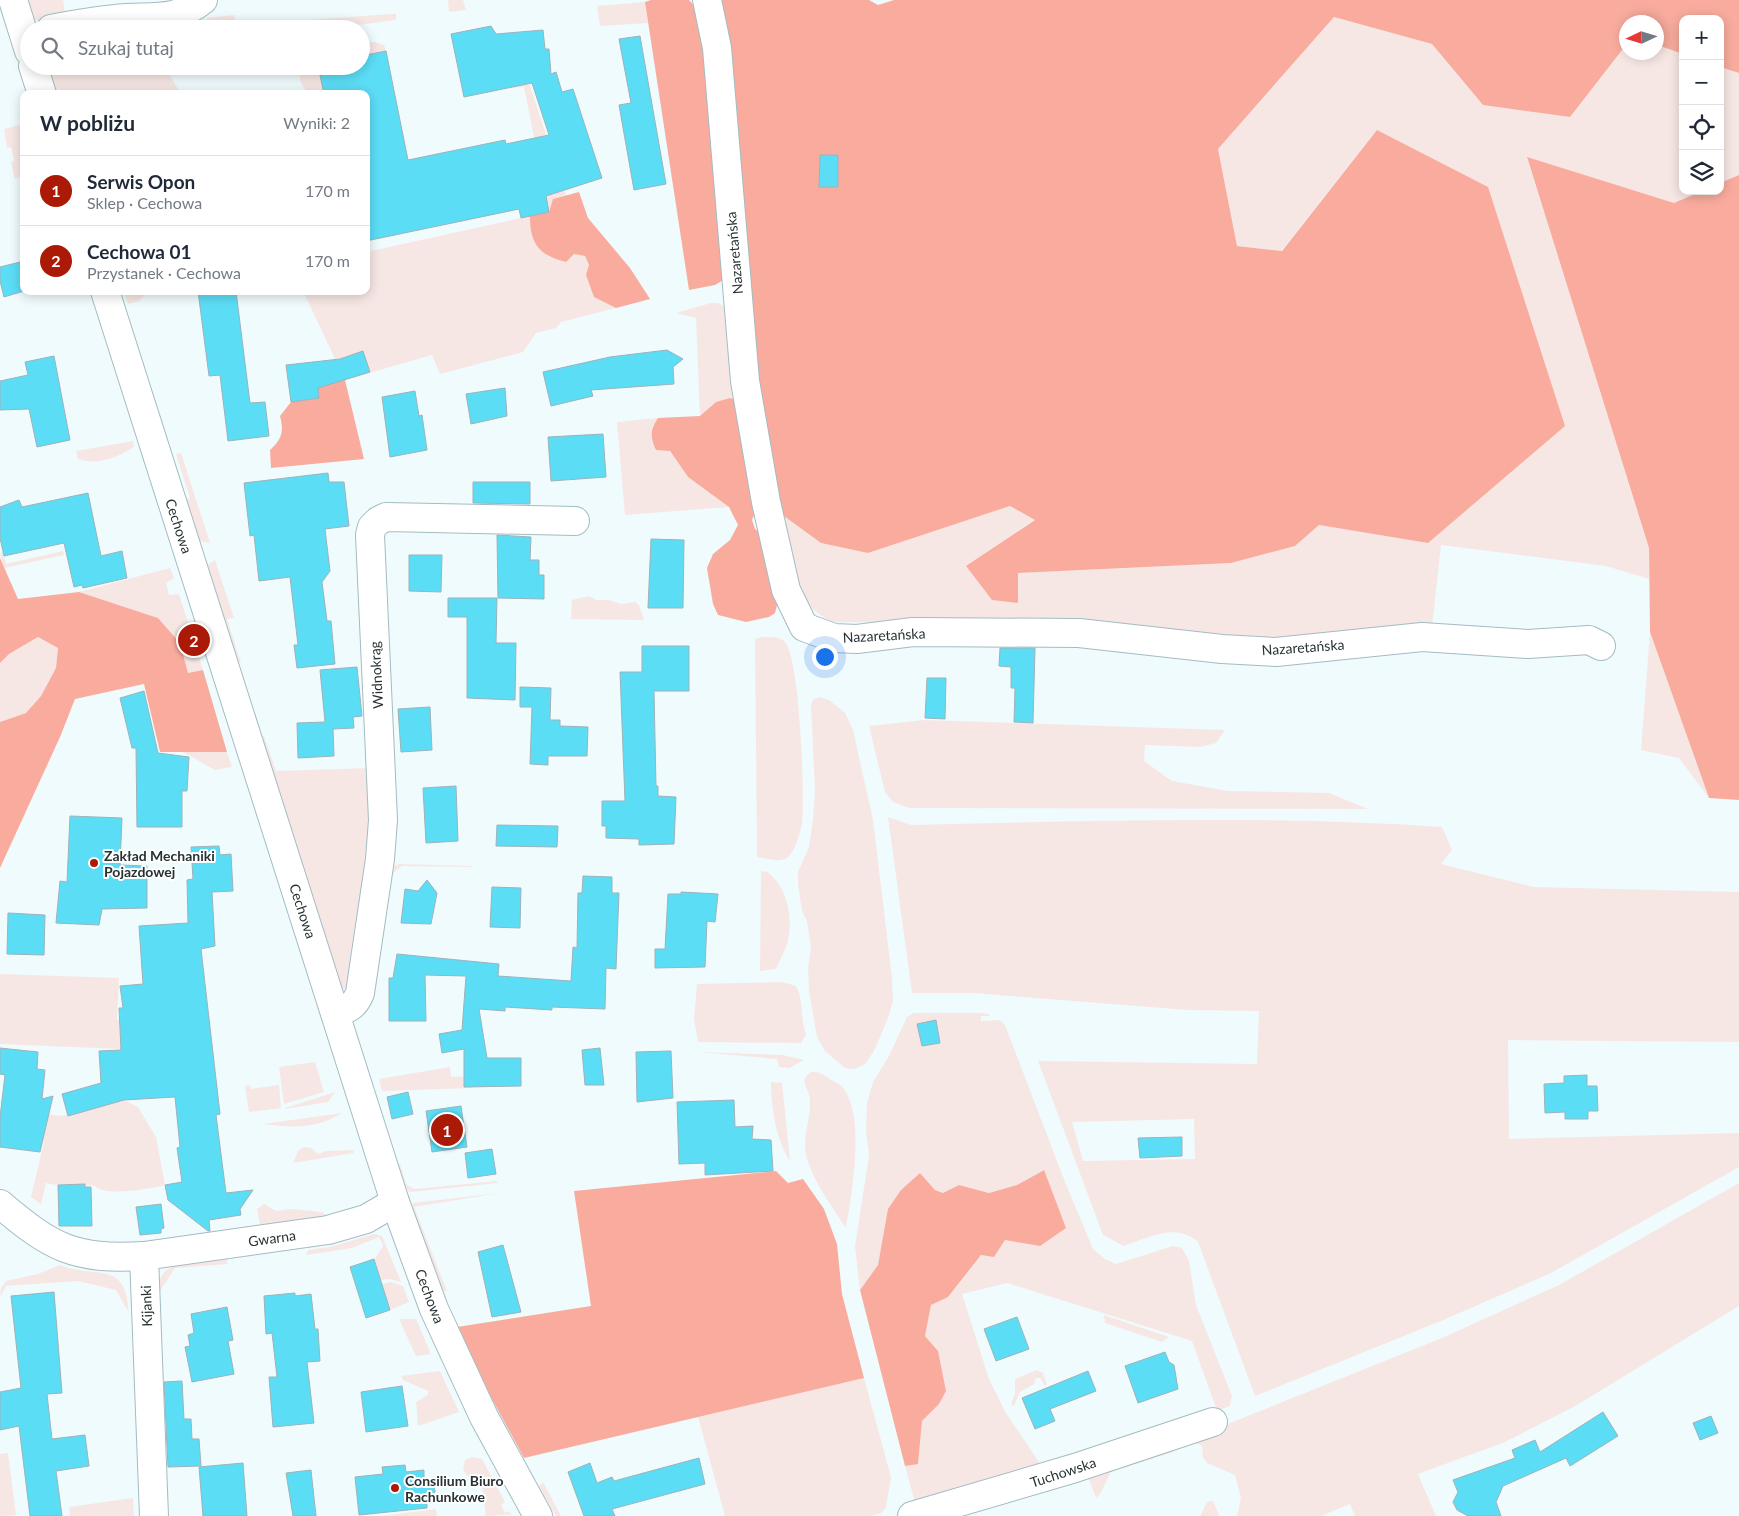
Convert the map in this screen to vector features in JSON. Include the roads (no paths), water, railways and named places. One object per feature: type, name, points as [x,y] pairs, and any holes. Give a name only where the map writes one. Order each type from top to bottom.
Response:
[{"type":"street","points":[[13,0],[20,20]]},
{"type":"street","points":[[111,20],[166,17],[182,14],[203,0]]},
{"type":"street","name":"Nazaretańska","points":[[707,0],[717,48],[745,381],[766,502],[786,590],[804,627],[834,638],[858,639],[913,632],[1079,633],[1222,649],[1276,652],[1422,637],[1528,644],[1589,640],[1601,646]]},
{"type":"street","points":[[36,75],[41,90]]},
{"type":"street","name":"Cechowa","points":[[106,295],[395,1202],[434,1309],[484,1417],[538,1516]]},
{"type":"street","name":"Widnokrąg","points":[[335,1013],[351,1007],[357,1001],[360,993],[382,838],[378,709],[369,554],[372,527],[386,517],[575,521]]},
{"type":"street","name":"Gwarna","points":[[144,1256],[328,1230],[366,1219],[395,1202]]},
{"type":"street","points":[[0,1204],[26,1226],[58,1247],[92,1255],[144,1256]]},
{"type":"street","name":"Kijanki","points":[[144,1256],[154,1516]]},
{"type":"street","name":"Tuchowska","points":[[912,1516],[1075,1468],[1213,1422]]},
{"type":"place","name":"Cechowa 01","points":[[194,640]]},
{"type":"place","name":"Zakład Mechaniki Pojazdowej","points":[[94,863]]},
{"type":"place","name":"Serwis Opon","points":[[447,1130]]},
{"type":"place","name":"Consilium Biuro Rachunkowe","points":[[395,1488]]}]
